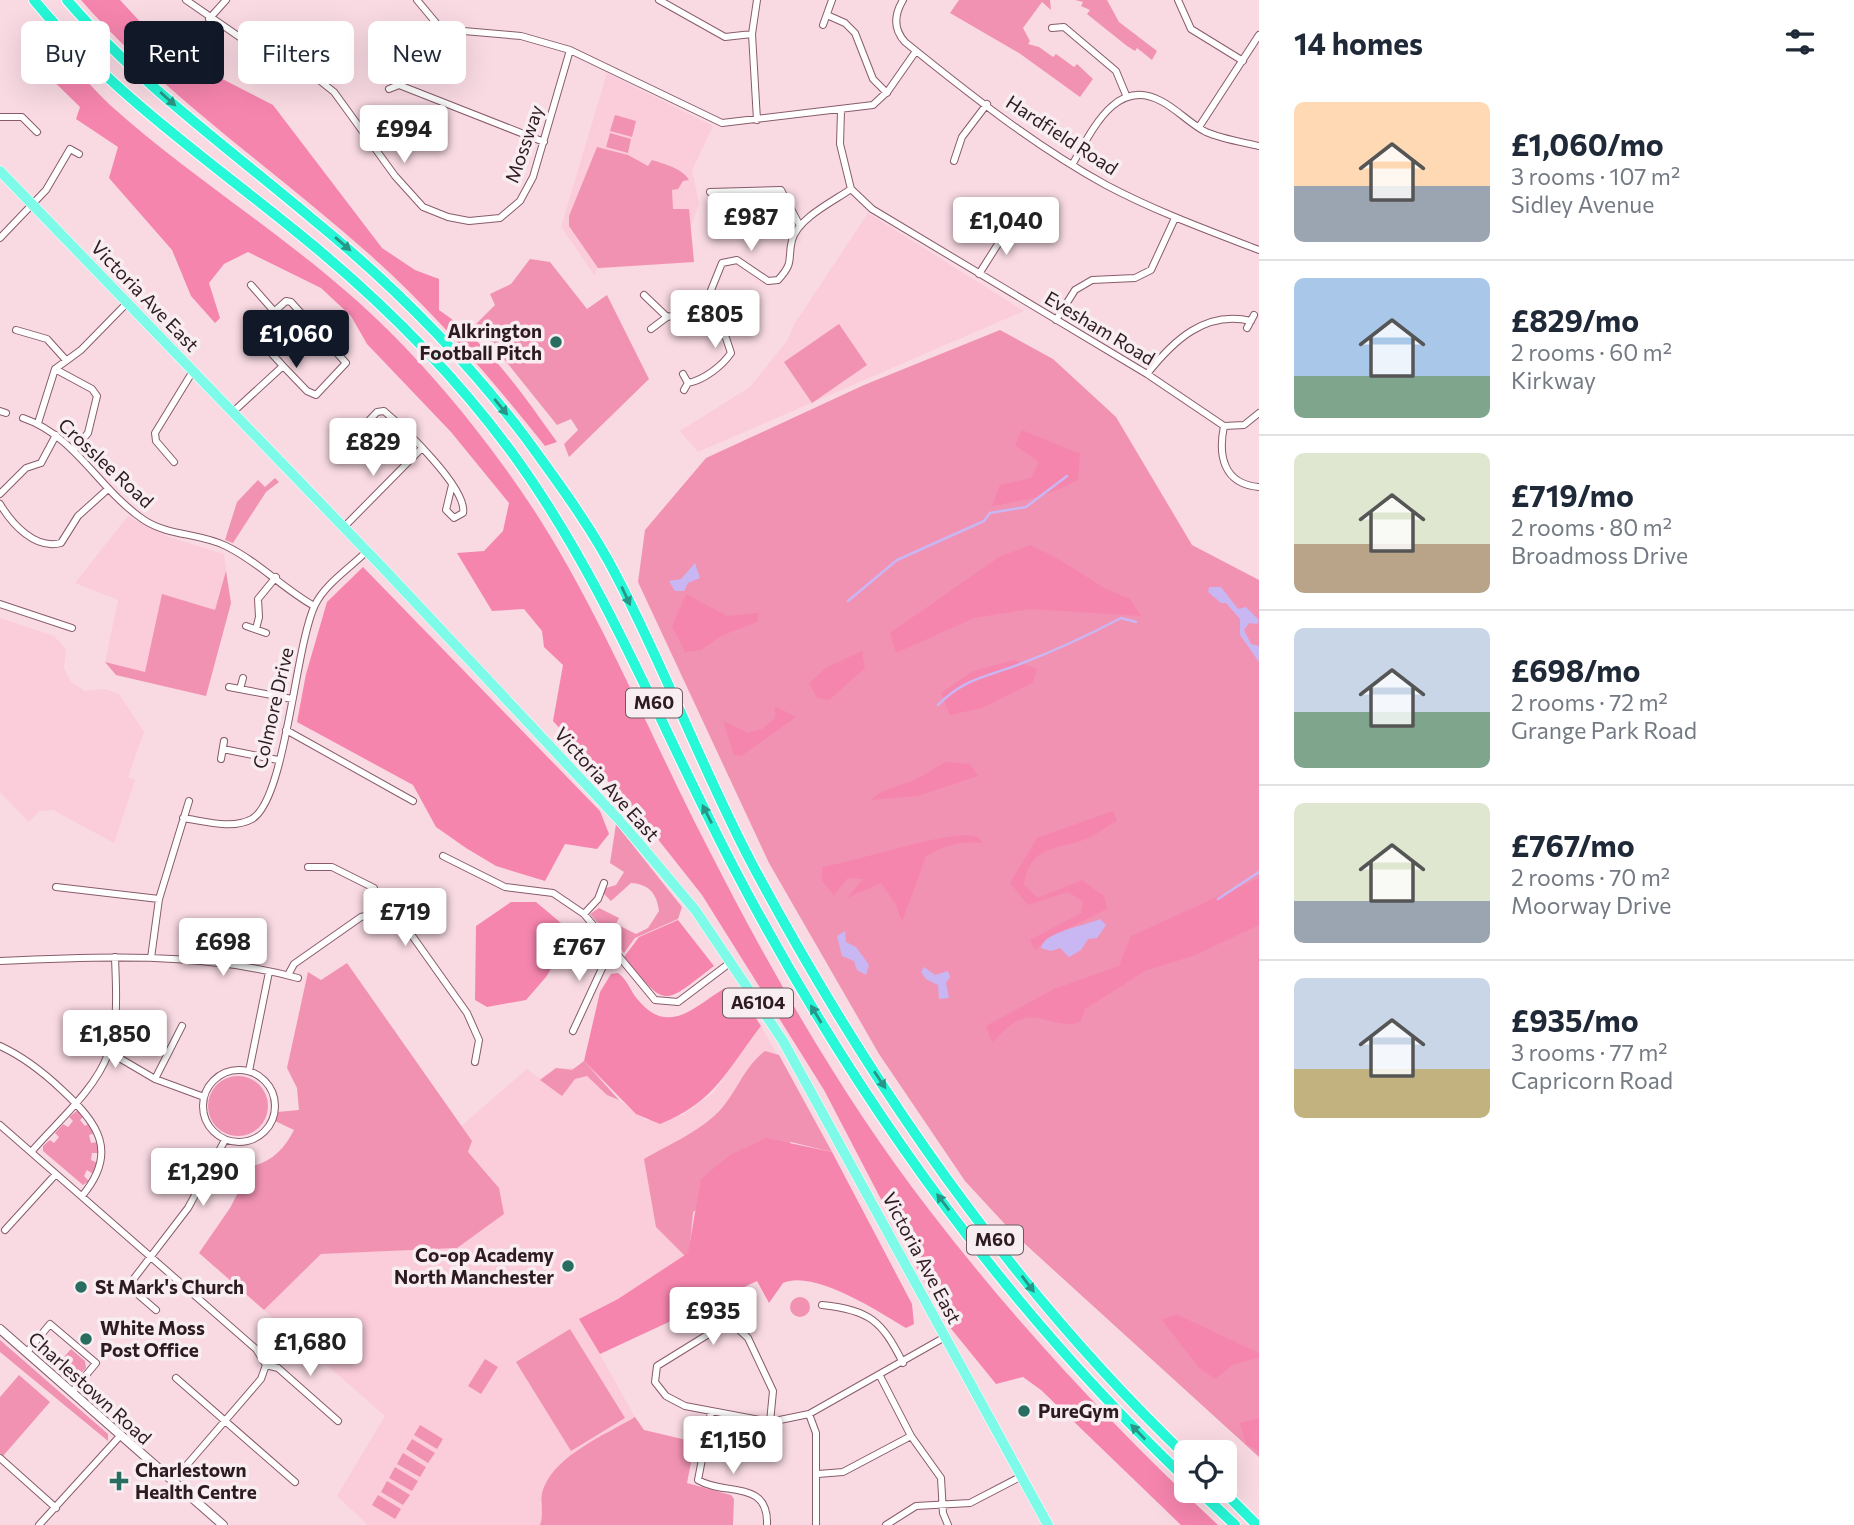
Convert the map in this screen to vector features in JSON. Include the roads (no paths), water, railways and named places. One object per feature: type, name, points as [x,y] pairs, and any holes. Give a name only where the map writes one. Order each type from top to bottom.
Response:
[{"type":"highway","name":"M60","points":[[34,0],[71,43],[121,92],[298,233],[405,328],[458,385],[509,449],[582,560],[739,878],[817,1016],[866,1093],[918,1169],[1034,1320],[1090,1383],[1174,1467]]},
{"type":"highway","name":"M60","points":[[66,0],[88,25],[181,112],[312,218],[411,307],[472,372],[525,437],[616,575],[750,861],[829,1002],[933,1158],[1046,1308],[1100,1370],[1174,1444]]},
{"type":"highway","points":[[1212,1503],[1235,1525]]},
{"type":"highway","points":[[1235,1503],[1257,1525]]},
{"type":"main road","name":"Victoria Ave East","points":[[0,171],[367,551],[623,824],[695,911],[783,1041],[1048,1525]]},
{"type":"street","name":"Mossway","points":[[186,0],[209,19],[254,47],[314,76],[334,92],[395,176],[423,207],[448,217],[470,221],[500,218],[520,201],[533,177],[570,50]]},
{"type":"street","points":[[209,19],[226,0]]},
{"type":"street","points":[[417,0],[437,24],[452,30],[521,36],[570,50],[722,123],[841,111],[873,105],[887,93],[916,51]]},
{"type":"street","points":[[659,0],[725,37],[752,34]]},
{"type":"street","points":[[757,0],[752,34],[757,120]]},
{"type":"street","points":[[823,25],[832,0]]},
{"type":"street","name":"Hardfield Road","points":[[904,0],[898,10],[896,25],[901,38],[987,104],[1072,164],[1175,218],[1259,250]]},
{"type":"street","points":[[1178,0],[1191,29],[1243,61]]},
{"type":"street","points":[[827,15],[845,23],[855,33],[873,79],[887,93]]},
{"type":"street","points":[[1052,28],[1066,23],[1116,71],[1126,95]]},
{"type":"street","points":[[1199,127],[1259,35]]},
{"type":"street","points":[[389,89],[399,85],[544,142]]},
{"type":"street","points":[[1072,164],[1106,110],[1126,95],[1143,94],[1160,100],[1207,132],[1259,146]]},
{"type":"street","points":[[955,161],[962,137],[987,104]]},
{"type":"street","points":[[703,310],[722,263],[737,260],[768,281],[778,280],[792,265],[792,239],[800,226],[851,189],[840,144],[841,111]]},
{"type":"street","points":[[0,117],[22,117],[37,132]]},
{"type":"street","points":[[0,238],[46,190],[70,149],[79,154]]},
{"type":"street","name":"Evesham Road","points":[[851,189],[872,209],[1147,374],[1224,426]]},
{"type":"street","points":[[710,192],[781,190],[800,226]]},
{"type":"street","points":[[1056,320],[1075,290],[1092,280],[1135,278],[1151,270],[1175,218]]},
{"type":"street","points":[[979,274],[1010,224]]},
{"type":"street","points":[[251,285],[273,310]]},
{"type":"street","points":[[644,295],[667,317]]},
{"type":"street","points":[[284,301],[291,302],[346,363],[342,371],[316,395],[307,391],[252,335],[254,328],[273,310],[284,301]]},
{"type":"street","points":[[38,423],[55,369],[81,349],[127,303]]},
{"type":"street","points":[[651,329],[667,317],[703,310]]},
{"type":"street","points":[[683,374],[686,387],[723,364],[730,353],[726,338],[703,310]]},
{"type":"street","points":[[1147,374],[1167,348],[1197,327],[1228,317],[1251,321]]},
{"type":"street","points":[[16,330],[47,339],[65,359]]},
{"type":"street","points":[[730,353],[739,356]]},
{"type":"street","points":[[234,411],[283,366]]},
{"type":"street","points":[[55,369],[92,389],[97,396],[88,433],[74,450]]},
{"type":"street","points":[[174,462],[156,441],[155,433],[193,371]]},
{"type":"street","points":[[355,435],[377,412],[384,411],[422,448],[452,485],[465,507],[463,513],[454,518],[446,510],[446,500],[452,485]]},
{"type":"street","points":[[1259,413],[1244,425],[1224,426],[1219,449],[1222,462],[1250,486],[1259,487]]},
{"type":"street","name":"Crosslee Road","points":[[23,418],[38,423],[74,450],[108,489],[148,523],[219,542],[260,565],[314,606]]},
{"type":"street","points":[[0,494],[26,468],[41,463],[56,435]]},
{"type":"street","points":[[344,527],[422,448]]},
{"type":"street","points":[[0,504],[25,534],[41,543],[53,545],[61,543],[78,516],[108,489]]},
{"type":"street","points":[[314,606],[367,551]]},
{"type":"street","points":[[256,629],[260,617],[258,599],[276,577]]},
{"type":"street","points":[[0,604],[72,628]]},
{"type":"street","name":"Colmore Drive","points":[[183,818],[231,825],[252,819],[264,806],[286,730],[314,606]]},
{"type":"street","points":[[246,626],[266,633]]},
{"type":"street","points":[[240,689],[243,678]]},
{"type":"street","points":[[229,687],[292,699]]},
{"type":"street","points":[[286,730],[413,801]]},
{"type":"street","points":[[221,759],[223,745],[278,760]]},
{"type":"street","points":[[151,958],[159,899],[189,801]]},
{"type":"street","points":[[443,856],[505,887],[553,893],[584,914],[655,1000],[678,1002],[731,962]]},
{"type":"street","points":[[308,867],[343,870],[374,888],[378,913]]},
{"type":"street","points":[[584,914],[598,899],[604,883]]},
{"type":"street","points":[[56,887],[159,899]]},
{"type":"street","points":[[288,975],[294,964],[361,917],[378,913],[394,916],[413,937],[467,1013],[479,1040],[475,1062]]},
{"type":"street","points":[[573,1031],[611,949]]},
{"type":"street","points":[[32,1151],[75,1102],[109,1052],[117,1003],[115,957]]},
{"type":"street","points":[[0,961],[151,958],[210,962],[299,978]]},
{"type":"street","points":[[248,1071],[269,972]]},
{"type":"street","points":[[155,1079],[182,1026]]},
{"type":"street","points":[[0,1056],[2,1047],[41,1071],[75,1102],[96,1126],[102,1146],[98,1170],[82,1196]]},
{"type":"street","points":[[109,1052],[155,1079],[204,1097]]},
{"type":"street","points":[[233,1070],[248,1071],[261,1077],[273,1092],[276,1106],[274,1119],[261,1136],[249,1142],[225,1140],[207,1124],[203,1112],[204,1097],[209,1086],[221,1074],[233,1070]]},
{"type":"street","points":[[0,1125],[256,1349],[266,1365],[278,1368],[338,1421]]},
{"type":"street","points":[[156,1310],[131,1286],[188,1208],[225,1140]]},
{"type":"street","points":[[5,1230],[56,1174]]},
{"type":"street","points":[[822,1305],[852,1310],[886,1329],[903,1363]]},
{"type":"street","points":[[27,1352],[50,1324],[73,1343],[96,1363],[73,1391]]},
{"type":"street","points":[[770,1422],[773,1391],[748,1338],[734,1325],[720,1327],[657,1366],[655,1382],[666,1396],[685,1406],[770,1422],[808,1414],[880,1376],[945,1337]]},
{"type":"street","name":"Charlestown Road","points":[[0,1329],[223,1525]]},
{"type":"street","points":[[173,1481],[227,1422],[261,1379],[266,1365]]},
{"type":"street","points":[[880,1376],[911,1436],[941,1478],[948,1525]]},
{"type":"street","points":[[176,1378],[295,1482]]},
{"type":"street","points":[[711,1412],[698,1479],[757,1497],[766,1508],[767,1525]]},
{"type":"street","points":[[808,1414],[816,1433],[816,1525]]},
{"type":"street","points":[[38,1525],[120,1436]]},
{"type":"street","points":[[818,1474],[843,1472],[911,1436]]},
{"type":"street","points":[[0,1458],[56,1507]]},
{"type":"street","points":[[886,1525],[916,1506],[976,1501],[1022,1476]]},
{"type":"waterway","points":[[848,601],[897,560],[984,521],[990,513],[1026,507],[1067,476]]},
{"type":"waterway","points":[[938,705],[957,689],[976,679],[1046,654],[1121,618],[1136,622]]},
{"type":"waterway","points":[[1218,899],[1259,872]]},
{"type":"place","name":"Alkrington Football Pitch","points":[[556,342]]},
{"type":"place","name":"Co-op Academy North Manchester","points":[[568,1266]]},
{"type":"place","name":"St Mark's Church","points":[[81,1287]]},
{"type":"place","name":"White Moss Post Office","points":[[86,1339]]},
{"type":"place","name":"PureGym","points":[[1024,1411]]},
{"type":"place","name":"Charlestown Health Centre","points":[[119,1481]]}]
